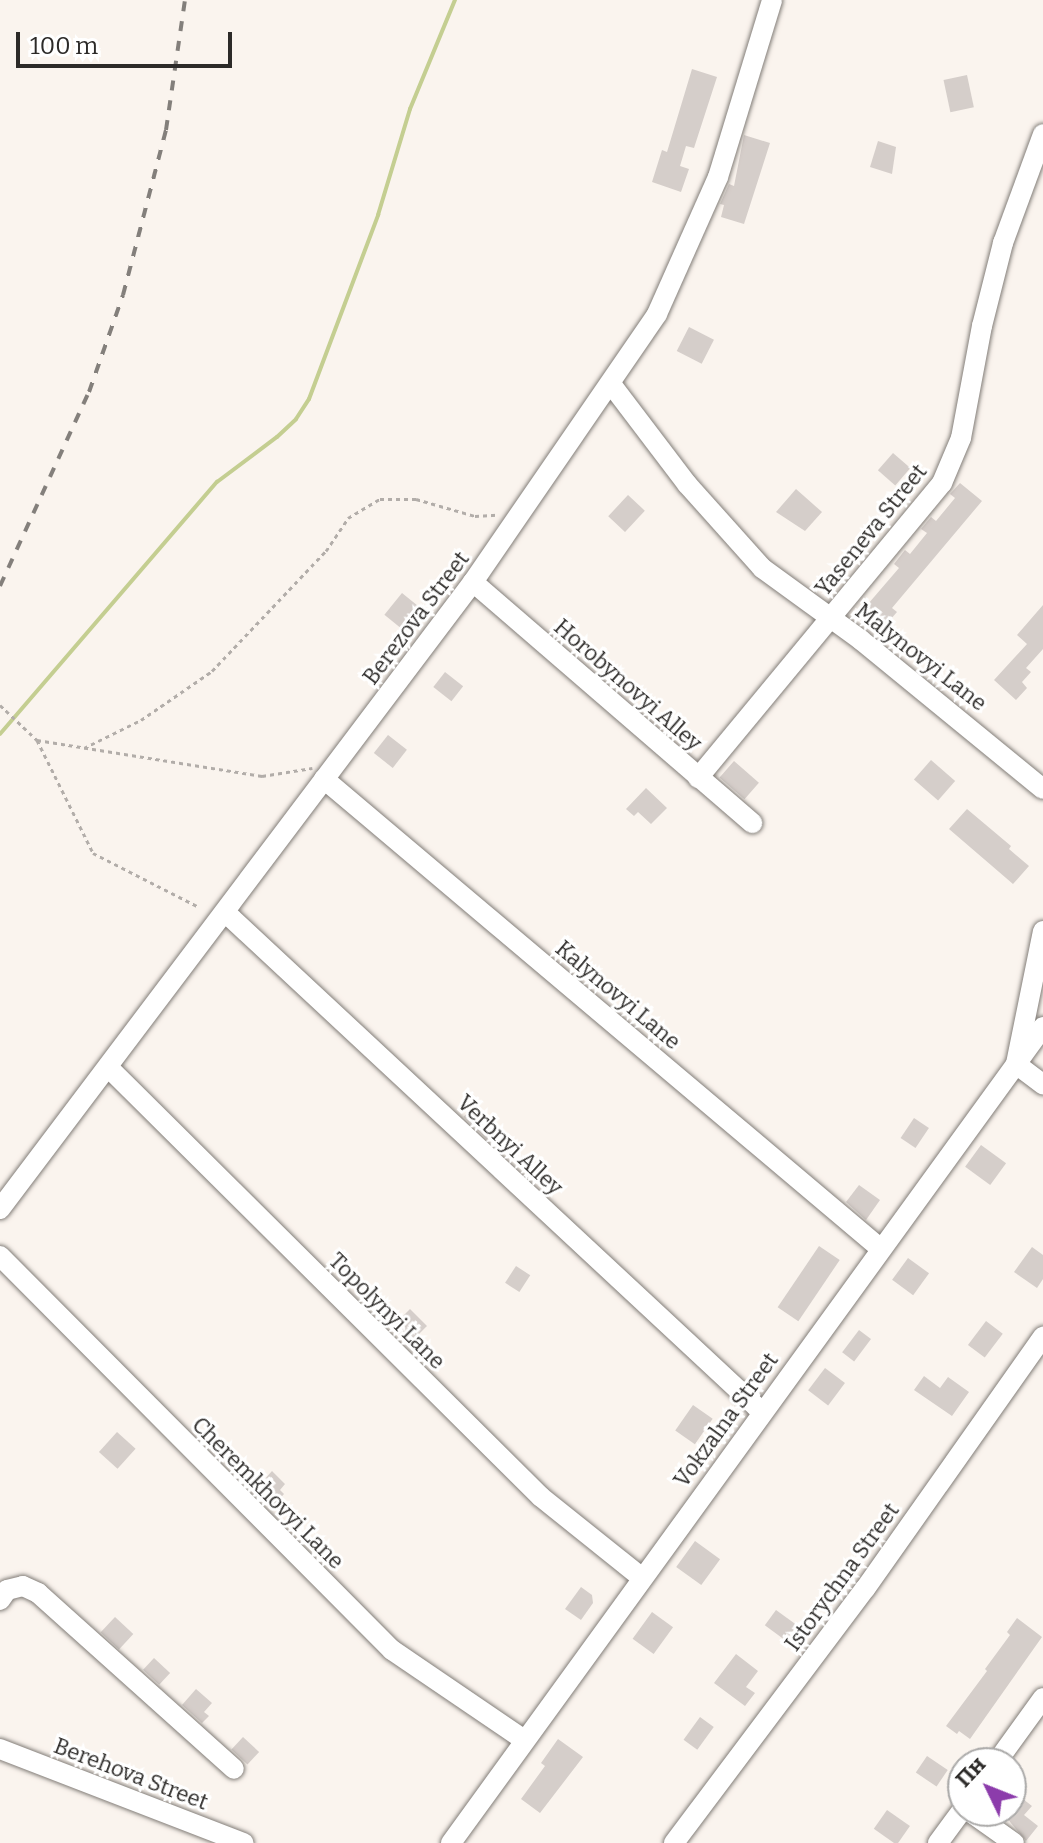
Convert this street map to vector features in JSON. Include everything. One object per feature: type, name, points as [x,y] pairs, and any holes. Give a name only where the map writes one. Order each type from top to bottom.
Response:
[{"type":"street","name":"Berezova Street","points":[[0,1209],[473,582],[657,314],[718,177],[772,0]]},
{"type":"street","name":"Yaseneva Street","points":[[698,778],[928,503],[952,464],[973,388],[982,326],[1003,243],[1043,134]]},
{"type":"street","name":"Malynovyi Lane","points":[[611,384],[687,484],[762,568],[831,617],[998,748],[1043,789]]},
{"type":"street","name":"Horobynovyi Alley","points":[[473,582],[752,823]]},
{"type":"street","name":"Kalynovyi Lane","points":[[330,772],[881,1249]]},
{"type":"street","name":"Verbnyi Alley","points":[[226,913],[761,1411]]},
{"type":"street","points":[[1043,931],[1016,1064],[1043,1084]]},
{"type":"street","name":"Vokzalna Street","points":[[451,1843],[523,1739],[1043,1027]]},
{"type":"street","name":"Topolynyi Lane","points":[[108,1067],[541,1497],[642,1578]]},
{"type":"street","name":"Cheremkhovyi Lane","points":[[0,1256],[392,1650],[523,1739]]},
{"type":"street","name":"Istorychna Street","points":[[674,1843],[865,1589],[1043,1337]]},
{"type":"street","points":[[0,1600],[7,1590],[23,1586],[38,1593],[234,1769]]},
{"type":"street","points":[[1008,1747],[1043,1698]]},
{"type":"street","name":"Berehova Street","points":[[0,1749],[244,1843]]},
{"type":"street","points":[[992,1827],[1014,1843]]},
{"type":"path","points":[[84,748],[141,720],[212,671],[326,551],[348,518],[380,499],[416,499],[475,516],[521,514]]},
{"type":"path","points":[[0,705],[37,740],[93,853],[197,906]]},
{"type":"path","points":[[37,740],[262,776],[330,772]]},
{"type":"building","points":[[692,69],[717,77],[694,148],[686,146],[680,166],[689,169],[681,192],[652,182],[662,150],[667,152]]},
{"type":"building","points":[[967,75],[974,107],[950,112],[944,80]]},
{"type":"building","points":[[744,135],[770,143],[744,224],[721,217],[724,205],[720,204],[729,184],[734,186]]},
{"type":"building","points":[[878,141],[896,147],[892,174],[870,167]]},
{"type":"building","points":[[689,327],[714,340],[702,364],[677,351]]},
{"type":"building","points":[[893,453],[910,468],[895,485],[878,470]]},
{"type":"building","points":[[960,483],[982,501],[892,608],[897,612],[883,628],[862,611],[899,568],[894,564],[905,550],[910,554],[927,533],[921,529],[931,517],[936,521],[955,498],[950,494]]},
{"type":"building","points":[[796,489],[822,512],[805,531],[776,512]]},
{"type":"building","points":[[628,495],[645,511],[625,532],[608,516]]},
{"type":"building","points":[[402,593],[423,610],[405,632],[384,615]]},
{"type":"building","points":[[1043,605],[1043,649],[1026,668],[1031,672],[1022,682],[1027,688],[1016,700],[994,680],[1027,644],[1017,635]]},
{"type":"building","points":[[445,672],[463,686],[451,701],[433,687]]},
{"type":"building","points":[[388,735],[407,750],[393,768],[374,753]]},
{"type":"building","points":[[931,760],[955,781],[938,801],[914,780]]},
{"type":"building","points":[[734,761],[759,783],[744,799],[720,778]]},
{"type":"building","points":[[646,788],[667,808],[651,824],[638,812],[634,816],[626,809]]},
{"type":"building","points":[[967,809],[1011,846],[1009,849],[1029,866],[1013,884],[949,829]]},
{"type":"building","points":[[474,1106],[499,1130],[489,1141],[464,1117]]},
{"type":"building","points":[[914,1118],[929,1128],[916,1148],[901,1138]]},
{"type":"building","points":[[981,1145],[1006,1163],[990,1185],[965,1167]]},
{"type":"building","points":[[859,1185],[880,1200],[866,1220],[846,1202]]},
{"type":"building","points":[[819,1246],[840,1260],[798,1321],[778,1307]]},
{"type":"building","points":[[1032,1247],[1043,1255],[1043,1279],[1037,1288],[1014,1272]]},
{"type":"building","points":[[908,1258],[929,1273],[913,1295],[892,1280]]},
{"type":"building","points":[[516,1266],[530,1275],[519,1292],[505,1283]]},
{"type":"building","points":[[410,1309],[427,1326],[409,1344],[392,1327]]},
{"type":"building","points":[[986,1321],[1003,1334],[985,1358],[968,1345]]},
{"type":"building","points":[[859,1330],[871,1339],[854,1361],[842,1352]]},
{"type":"building","points":[[825,1368],[845,1383],[828,1405],[808,1390]]},
{"type":"building","points":[[924,1376],[940,1388],[948,1377],[969,1392],[952,1416],[914,1390]]},
{"type":"building","points":[[693,1405],[713,1419],[695,1444],[675,1430]]},
{"type":"building","points":[[117,1432],[136,1449],[118,1469],[99,1452]]},
{"type":"building","points":[[272,1471],[285,1484],[280,1490],[284,1494],[274,1505],[270,1502],[267,1505],[253,1492]]},
{"type":"building","points":[[695,1541],[720,1559],[701,1585],[676,1567]]},
{"type":"building","points":[[581,1587],[592,1595],[593,1603],[581,1620],[565,1609]]},
{"type":"building","points":[[776,1610],[797,1625],[786,1641],[765,1625]]},
{"type":"building","points":[[652,1612],[673,1627],[654,1654],[633,1639]]},
{"type":"building","points":[[115,1617],[133,1634],[119,1649],[101,1632]]},
{"type":"building","points":[[1017,1618],[1042,1637],[970,1739],[959,1731],[957,1734],[946,1726],[987,1671],[985,1669],[1010,1635],[1007,1632]]},
{"type":"building","points":[[736,1654],[758,1671],[746,1687],[755,1693],[745,1706],[714,1683]]},
{"type":"building","points":[[154,1658],[170,1673],[159,1685],[143,1670]]},
{"type":"building","points":[[196,1689],[212,1703],[204,1712],[209,1716],[202,1723],[182,1705]]},
{"type":"building","points":[[700,1717],[714,1727],[697,1750],[684,1740]]},
{"type":"building","points":[[243,1737],[259,1752],[247,1764],[231,1749]]},
{"type":"building","points":[[558,1739],[583,1757],[540,1813],[521,1799],[545,1766],[541,1763]]},
{"type":"building","points":[[927,1756],[947,1769],[937,1787],[916,1773]]},
{"type":"building","points":[[887,1810],[910,1826],[898,1843],[874,1829]]},
{"type":"building","points":[[1027,1817],[1038,1826],[1026,1841],[1014,1827],[1027,1827]]},
{"type":"waterway","points":[[0,734],[217,482],[277,437],[296,419],[309,399],[378,215],[410,109],[455,0]]},
{"type":"railway","points":[[0,586],[89,392],[123,295],[166,130],[185,0]]}]
